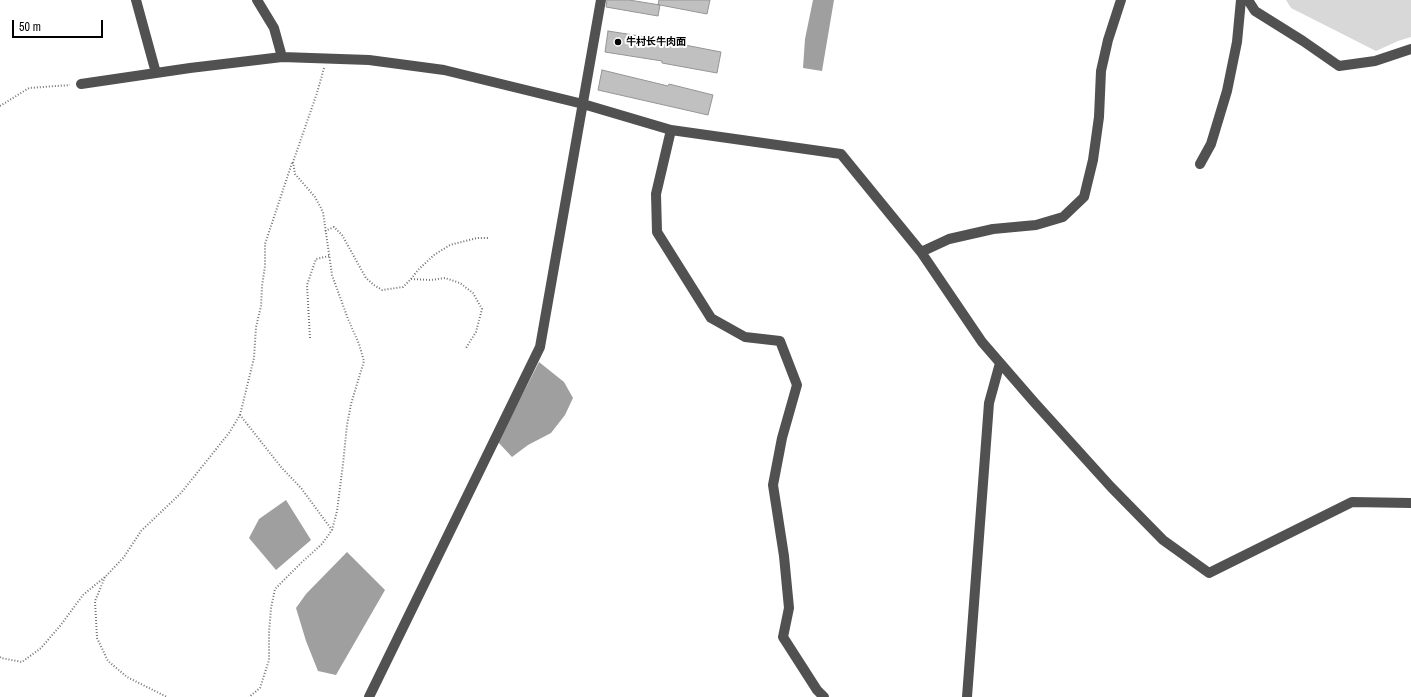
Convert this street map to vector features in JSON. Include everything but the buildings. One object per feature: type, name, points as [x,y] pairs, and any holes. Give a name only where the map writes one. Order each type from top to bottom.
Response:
[{"type":"street","points":[[136,0],[145,28],[156,73]]},
{"type":"street","points":[[257,0],[274,28],[282,57]]},
{"type":"street","points":[[369,697],[540,348],[601,0]]},
{"type":"street","points":[[921,252],[949,239],[993,230],[1036,225],[1063,218],[1084,197],[1093,160],[1099,117],[1101,71],[1108,40],[1121,0]]},
{"type":"street","points":[[1200,164],[1211,144],[1226,91],[1236,42],[1241,0]]},
{"type":"street","points":[[1248,0],[1255,11],[1339,66],[1375,61],[1411,49]]},
{"type":"street","points":[[81,84],[282,57],[369,60],[444,70],[583,104],[671,130],[841,154],[921,252],[982,342],[1000,363],[1112,487],[1163,540],[1209,573],[1352,502],[1411,503]]},
{"type":"street","points":[[671,130],[656,194],[657,232],[711,318],[745,337],[780,341],[797,385],[782,438],[773,485],[784,556],[789,608],[783,637],[817,690],[824,697]]},
{"type":"street","points":[[967,697],[989,403],[1000,363]]},
{"type":"path","points":[[0,657],[22,662],[42,648],[83,595],[106,576],[124,557],[141,531],[181,493],[229,433],[240,415],[254,358],[256,327],[262,306],[265,244],[317,93],[326,58]]},
{"type":"path","points":[[0,106],[29,88],[81,84]]},
{"type":"path","points":[[250,697],[260,688],[269,660],[271,608],[275,589],[322,544],[332,530],[337,510],[347,425],[351,404],[364,361],[332,274],[323,212],[315,197],[295,174],[293,162]]},
{"type":"path","points":[[325,231],[334,227],[342,235],[366,278],[382,290],[403,287],[434,254],[450,245],[477,238],[488,238]]},
{"type":"path","points":[[310,338],[308,285],[316,259],[329,256]]},
{"type":"path","points":[[411,279],[431,280],[445,278],[460,283],[473,293],[482,309],[476,332],[466,348]]},
{"type":"path","points":[[240,415],[281,467],[301,488],[332,530]]},
{"type":"path","points":[[106,576],[95,600],[97,638],[108,661],[127,677],[167,697]]},
{"type":"shaded area","points":[[813,0],[834,0],[822,71],[803,68],[805,39]]},
{"type":"shaded area","points":[[1286,0],[1411,0],[1411,37],[1376,51],[1291,8]]},
{"type":"shaded area","points":[[539,362],[564,382],[573,398],[565,415],[551,433],[528,445],[512,457],[498,442]]},
{"type":"shaded area","points":[[286,500],[311,540],[276,570],[249,538],[259,519]]},
{"type":"shaded area","points":[[347,552],[385,590],[336,675],[318,671],[306,641],[296,608],[306,594]]},
{"type":"place","name":"牛村长牛肉面","points":[[618,42]]}]
